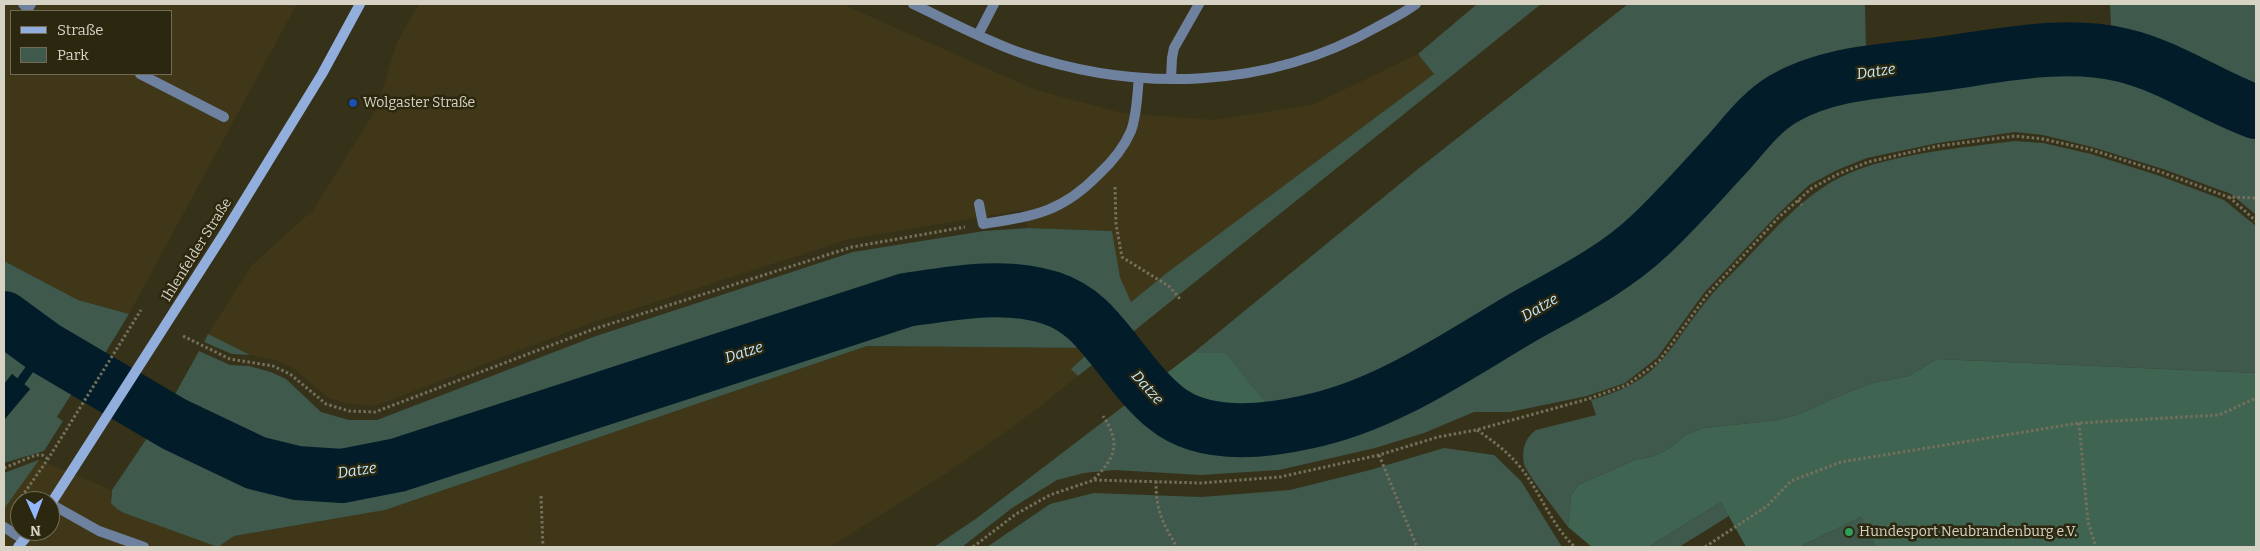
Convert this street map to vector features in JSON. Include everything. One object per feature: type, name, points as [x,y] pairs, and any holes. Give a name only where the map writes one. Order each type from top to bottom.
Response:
[{"type":"main road","name":"Ihlenfelder Straße","points":[[59,491],[226,232],[322,74],[360,4]]},
{"type":"street","points":[[913,4],[978,35],[1020,52],[1064,66],[1139,78],[1171,79],[1213,79],[1249,74],[1288,64],[1327,51],[1362,36],[1416,4]]},
{"type":"street","points":[[978,35],[994,4]]},
{"type":"street","points":[[1171,79],[1174,48],[1199,4]]},
{"type":"street","points":[[142,75],[224,117]]},
{"type":"street","points":[[979,204],[983,224],[1030,217],[1059,207],[1082,192],[1114,159],[1131,130],[1139,78]]},
{"type":"street","points":[[60,510],[99,531],[144,547]]},
{"type":"street","points":[[4,527],[21,544]]},
{"type":"path","points":[[974,547],[1016,514],[1042,500],[1094,480],[1201,483],[1280,477],[1380,455],[1438,437],[1476,430],[1627,385],[1658,361],[1707,295],[1779,217],[1812,188],[1832,177],[1868,162],[1938,146],[2015,136],[2043,139],[2092,150],[2161,172],[2228,197],[2256,198]]},
{"type":"path","points":[[1114,159],[1116,224],[1122,257],[1133,266],[1162,282],[1180,300]]},
{"type":"path","points":[[2228,197],[2256,221]]},
{"type":"path","points":[[1798,200],[1802,204]]},
{"type":"path","points":[[2252,218],[2256,214]]},
{"type":"path","points":[[204,347],[230,359],[273,366],[282,370],[290,374],[326,404],[349,411],[375,412],[594,329],[852,247],[983,224]]},
{"type":"path","points":[[9,515],[70,425],[141,310]]},
{"type":"path","points":[[1705,546],[1767,506],[1791,481],[1841,462],[2079,423],[2219,415],[2256,398]]},
{"type":"path","points":[[1094,480],[1106,467],[1113,455],[1115,443],[1111,428],[1103,416]]},
{"type":"path","points":[[2079,423],[2088,522],[2096,547]]},
{"type":"path","points":[[1476,430],[1498,444],[1521,468],[1564,538],[1575,547]]},
{"type":"path","points":[[4,468],[36,455],[42,455],[48,459]]},
{"type":"path","points":[[1380,455],[1417,547]]},
{"type":"path","points":[[1156,481],[1156,500],[1161,522],[1177,547]]},
{"type":"path","points":[[541,496],[543,547]]},
{"type":"shaded area","points":[[4,4],[297,4],[129,314],[78,300],[4,261]]},
{"type":"shaded area","points":[[419,4],[842,4],[1036,90],[1122,113],[1213,120],[1312,105],[1418,54],[1435,74],[1168,272],[1131,302],[1120,277],[1112,231],[1028,228],[1023,210],[849,239],[591,323],[375,406],[349,404],[329,398],[293,368],[275,360],[250,355],[208,334],[251,266],[313,210],[377,108],[397,42]]},
{"type":"shaded area","points":[[867,346],[1095,348],[1072,369],[1078,376],[1029,415],[950,471],[830,547],[218,547],[234,536],[385,510]]},
{"type":"shaded area","points":[[36,460],[112,490],[110,497],[117,509],[218,547],[4,547],[4,473]]},
{"type":"green space","points":[[1477,4],[1541,4],[1078,376],[1071,369],[1094,348],[867,346],[385,510],[234,536],[218,547],[124,513],[111,503],[112,490],[168,407],[199,351],[230,365],[249,366],[271,372],[286,379],[321,412],[349,420],[377,420],[596,336],[853,252],[984,231],[1028,228],[1112,231],[1120,277],[1131,302],[1168,272],[1434,74],[1418,54]]},
{"type":"green space","points":[[1628,4],[1865,4],[1866,49],[2111,27],[2110,4],[2256,4],[2256,215],[2231,194],[2163,169],[2092,147],[2043,135],[2015,132],[1938,143],[1867,158],[1837,170],[1809,185],[1777,215],[1704,293],[1657,358],[1625,383],[1587,396],[1510,412],[1474,412],[1424,433],[1375,448],[1279,470],[1201,475],[1114,470],[1084,473],[1057,480],[1012,508],[962,547],[934,547],[977,518],[1146,389],[1169,411],[1225,353],[1193,353],[1418,169]]},
{"type":"green space","points":[[2015,141],[2043,143],[2091,154],[2160,176],[2224,200],[2256,226],[2256,373],[1937,359],[1909,376],[1873,383],[1797,415],[1771,421],[1703,428],[1685,435],[1672,447],[1654,456],[1635,460],[1578,485],[1571,496],[1568,527],[1524,464],[1523,454],[1525,445],[1532,433],[1536,430],[1596,415],[1591,400],[1633,384],[1648,373],[1671,349],[1708,299],[1722,284],[1779,224],[1827,184],[1881,162],[1950,149]]},
{"type":"green space","points":[[4,261],[78,300],[129,314],[99,363],[93,360],[57,417],[63,421],[44,451],[4,463],[4,420],[30,389],[12,374],[4,384]]},
{"type":"green space","points":[[208,334],[250,355],[232,354],[204,342]]},
{"type":"green space","points":[[1193,353],[1225,353],[1269,407],[1265,428],[1228,429],[1203,426],[1180,418],[1166,409],[1146,389]]},
{"type":"green space","points":[[1937,359],[2256,373],[2256,547],[1876,547],[1861,517],[1799,547],[1746,547],[1721,502],[1648,547],[1592,547],[1568,527],[1571,496],[1578,485],[1635,460],[1654,456],[1672,447],[1685,435],[1703,428],[1771,421],[1797,415],[1873,383],[1909,376]]},
{"type":"green space","points":[[1444,448],[1494,455],[1521,481],[1562,547],[987,547],[1050,504],[1094,493],[1201,497],[1290,490],[1370,470]]},
{"type":"green space","points":[[39,460],[17,491],[10,491],[10,501],[4,509],[4,473]]},
{"type":"green space","points":[[1721,502],[1729,516],[1679,547],[1648,547]]},
{"type":"green space","name":"Hundesport Neubrandenburg e.V.","points":[[1861,517],[1876,547],[1799,547]]},
{"type":"water","points":[[12,374],[30,389],[4,420],[4,384]]},
{"type":"waterway","name":"Datze","points":[[4,318],[45,348],[174,424],[256,463],[297,473],[342,476],[398,465],[906,300],[997,290],[1033,293],[1062,302],[1071,307],[1094,326],[1152,395],[1181,418],[1215,428],[1253,430],[1290,426],[1336,415],[1391,393],[1443,365],[1604,271],[1635,249],[1659,226],[1768,110],[1783,99],[1819,83],[1859,74],[2007,54],[2077,49],[2122,55],[2140,60],[2256,112]]},
{"type":"waterway","points":[[21,381],[45,348]]},
{"type":"place","name":"Wolgaster Straße","points":[[353,103]]},
{"type":"place","name":"Hundesport Neubrandenburg e.V.","points":[[1849,532]]}]
